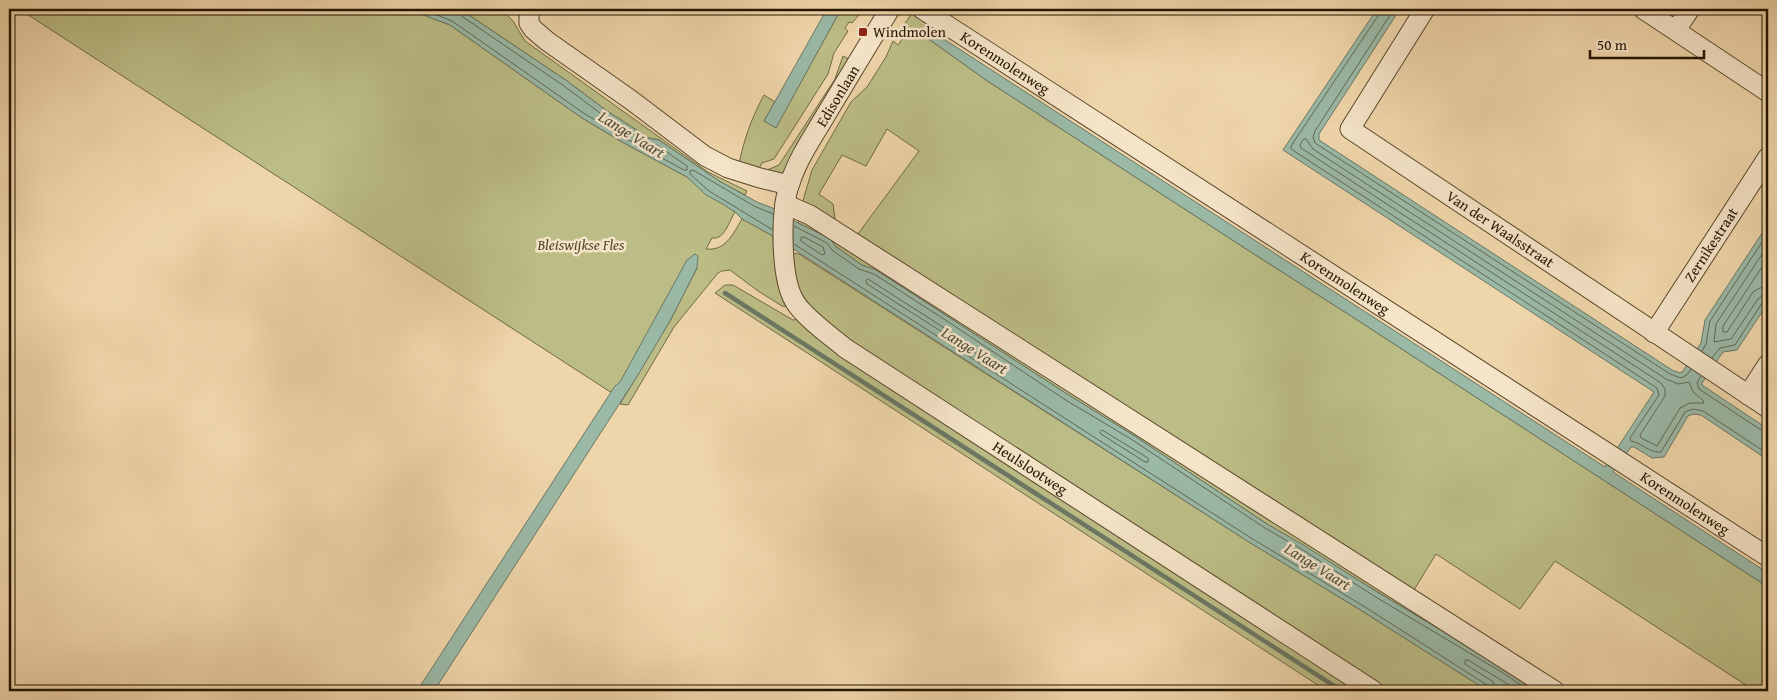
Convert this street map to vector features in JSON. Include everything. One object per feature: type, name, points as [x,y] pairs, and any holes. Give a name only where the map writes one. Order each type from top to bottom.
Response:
[{"type":"street","points":[[531,9],[529,23],[547,41],[706,156],[728,168],[760,178],[789,184]]},
{"type":"street","name":"Edisonlaan","points":[[789,184],[809,143],[890,9]]},
{"type":"street","name":"Korenmolenweg","points":[[922,9],[1768,558]]},
{"type":"street","name":"Van der Waalsstraat","points":[[1425,9],[1350,129],[1768,408]]},
{"type":"street","points":[[1643,9],[1768,92]]},
{"type":"street","points":[[1676,30],[1690,9]]},
{"type":"street","name":"Zernikestraat","points":[[1654,333],[1768,157]]},
{"type":"street","name":"Heulslootweg","points":[[789,184],[786,204],[784,259],[789,288],[795,303],[817,325],[845,348],[1374,691]]},
{"type":"street","points":[[786,204],[810,215],[1555,691]]},
{"type":"street","points":[[1748,395],[1768,364]]},
{"type":"green space","name":"Bleiswijkse Fles","points":[[19,9],[407,9],[418,12],[450,25],[582,118],[687,177],[735,212],[723,233],[716,238],[712,238],[706,249],[713,249],[724,244],[732,236],[742,219],[773,236],[775,264],[779,281],[790,307],[782,306],[730,270],[718,273],[674,327],[628,405],[620,404],[670,321],[697,268],[620,394],[614,390],[612,393]]},
{"type":"green space","points":[[460,9],[501,9],[513,21],[525,41],[708,172],[747,191],[745,195],[719,181],[659,140],[649,138],[607,111],[567,81]]},
{"type":"green space","points":[[841,9],[867,9],[852,23],[849,22],[845,28],[848,31],[834,53],[828,74],[774,159],[762,163],[758,170],[739,164],[749,128],[764,95],[775,102],[764,121],[776,127]]},
{"type":"green space","points":[[914,10],[931,22],[923,35],[986,80],[1768,587],[1768,691],[1755,691],[1555,561],[1520,609],[1436,554],[1411,595],[855,238],[919,151],[887,129],[866,166],[842,155],[819,194],[833,204],[836,226],[802,204],[812,170],[851,102],[867,87],[886,57],[893,41],[898,45],[903,38],[898,34]]},
{"type":"green space","points":[[843,56],[851,60],[785,173],[781,175],[767,170],[779,165],[835,79]]},
{"type":"green space","points":[[800,213],[1539,691],[1267,524],[1133,435],[876,270],[862,265],[835,246],[831,239],[798,223]]},
{"type":"green space","points":[[791,253],[799,254],[1249,542],[1488,691],[1387,691],[868,355],[828,324],[809,305],[797,284]]},
{"type":"green space","points":[[725,285],[733,285],[793,320],[801,319],[1360,691],[1327,691],[715,293]]},
{"type":"water","name":"Lange Vaart","points":[[407,9],[460,9],[649,138],[659,140],[719,181],[831,239],[835,246],[862,265],[876,270],[1133,435],[1267,524],[1539,691],[1488,691],[1249,542],[773,236],[742,219],[735,212],[706,195],[687,177],[582,118],[450,25]]},
{"type":"water","points":[[827,9],[841,9],[776,128],[764,121]]},
{"type":"water","points":[[1377,9],[1400,9],[1319,134],[1319,140],[1672,370],[1680,373],[1683,371],[1701,343],[1705,320],[1768,224],[1768,303],[1737,350],[1723,352],[1702,385],[1768,429],[1768,460],[1701,415],[1693,414],[1688,416],[1664,457],[1652,458],[1631,447],[1613,472],[1768,573],[1768,587],[986,80],[923,35],[926,29],[936,34],[1605,467],[1654,392],[1283,150]]},
{"type":"water","points":[[695,254],[698,256],[697,268],[670,321],[638,375],[434,691],[417,691],[615,386],[620,382],[687,260]]},
{"type":"waterway","points":[[725,293],[1342,691]]},
{"type":"place","name":"Windmolen","points":[[863,32]]}]
